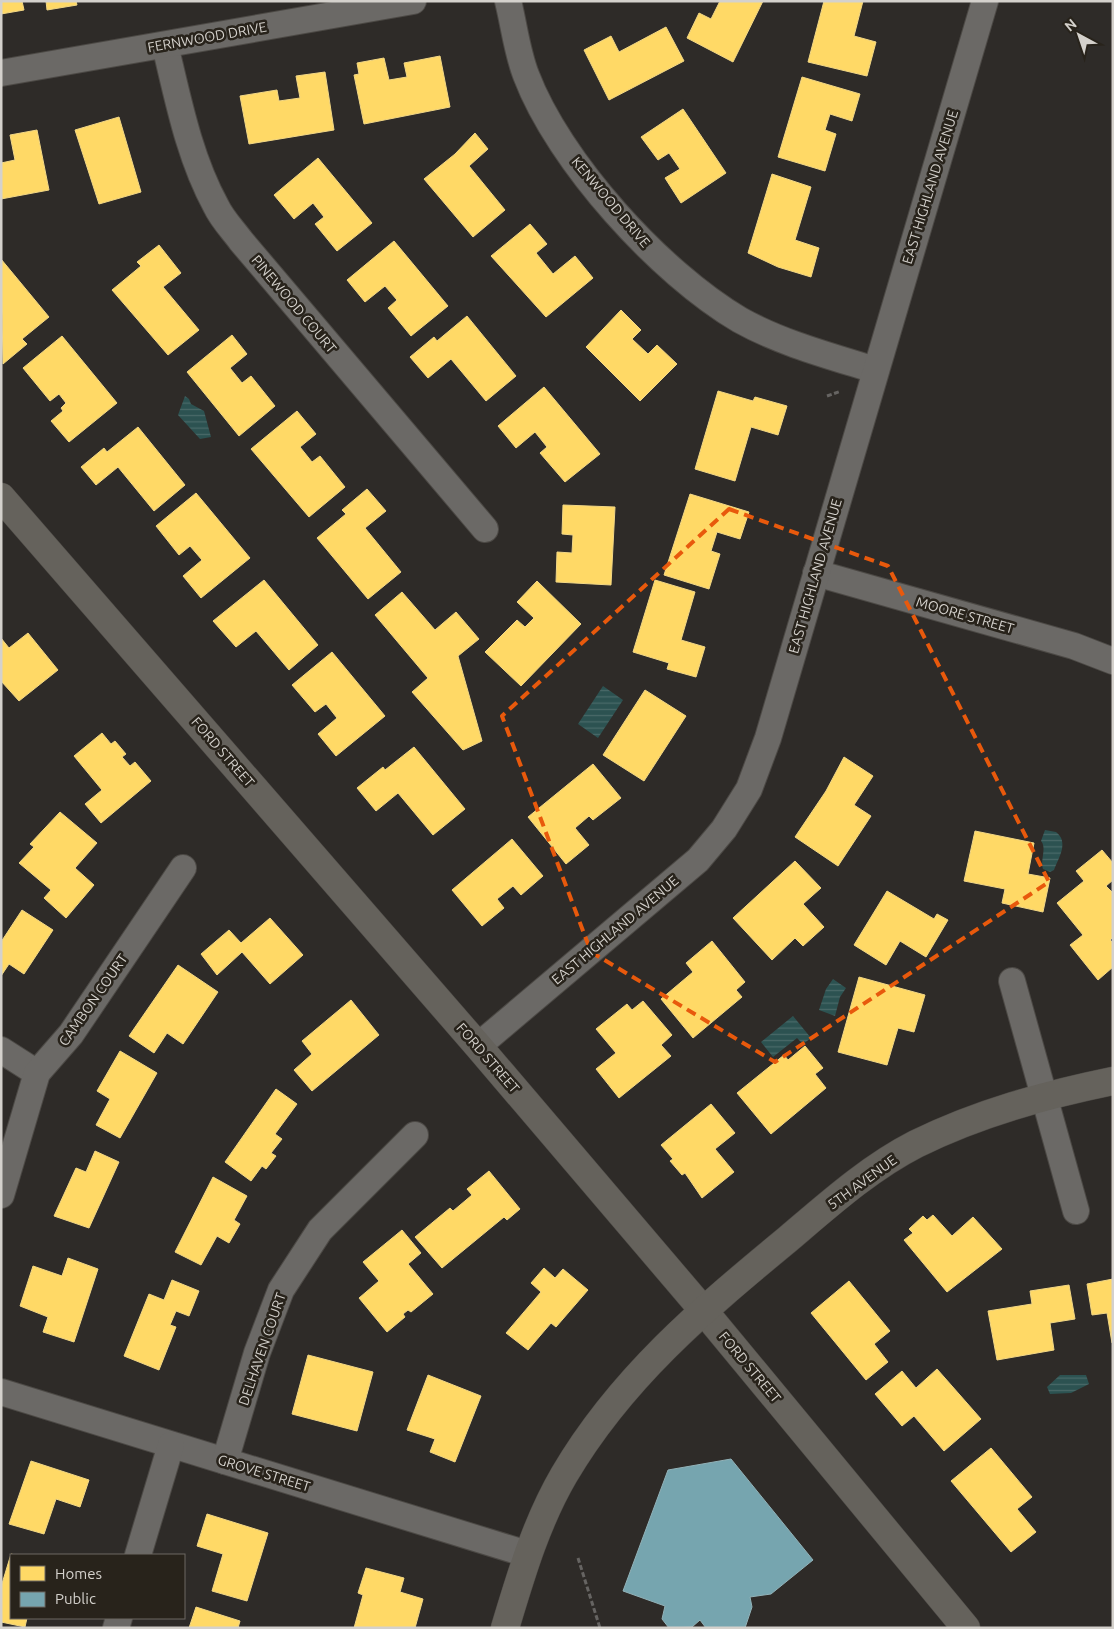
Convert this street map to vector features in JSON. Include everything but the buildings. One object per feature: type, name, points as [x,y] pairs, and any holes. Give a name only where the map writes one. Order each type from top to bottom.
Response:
[{"type":"main road","name":"FORD STREET","points":[[1,497],[478,1046],[703,1310],[966,1628]]},
{"type":"main road","name":"5TH AVENUE","points":[[703,1310],[851,1186],[915,1145],[978,1116],[1045,1095],[1113,1080]]},
{"type":"main road","points":[[505,1628],[527,1554],[563,1476],[594,1428],[627,1385],[703,1310]]},
{"type":"street","name":"FERNWOOD DRIVE","points":[[1,73],[413,1]]},
{"type":"street","name":"KENWOOD DRIVE","points":[[508,1],[526,74],[550,126],[596,188],[642,242],[695,289],[741,320],[828,356],[875,370]]},
{"type":"street","name":"EAST HIGHLAND AVENUE","points":[[478,1046],[698,860],[724,829],[749,789],[756,772],[816,573],[985,1]]},
{"type":"street","name":"PINEWOOD COURT","points":[[165,45],[183,119],[204,182],[217,209],[241,241],[486,529]]},
{"type":"street","name":"MOORE STREET","points":[[816,573],[1074,646],[1113,661]]},
{"type":"street","name":"CAMBON COURT","points":[[1,1195],[37,1073],[71,1034],[183,868]]},
{"type":"street","points":[[1012,981],[1076,1211]]},
{"type":"street","points":[[1,1050],[37,1073]]},
{"type":"street","name":"DELHAVEN COURT","points":[[225,1461],[257,1353],[281,1290],[320,1230],[415,1135]]},
{"type":"street","name":"GROVE STREET","points":[[1,1392],[527,1554]]},
{"type":"street","points":[[138,1554],[171,1445]]},
{"type":"path","points":[[827,396],[841,391]]},
{"type":"path","points":[[578,1558],[600,1628]]},
{"type":"highlighted area","points":[[729,509],[888,566],[1049,882],[775,1062],[591,952],[502,716]]},
{"type":"water","points":[[185,396],[191,404],[204,411],[211,437],[200,439],[178,415]]},
{"type":"water","points":[[603,686],[623,700],[598,738],[578,724]]},
{"type":"water","points":[[1045,830],[1056,832],[1062,840],[1062,850],[1054,870],[1050,872],[1043,869],[1042,866],[1043,844],[1041,841]]},
{"type":"water","points":[[833,979],[846,988],[840,997],[835,1016],[819,1010],[826,989]]},
{"type":"water","points":[[793,1016],[811,1038],[803,1044],[797,1038],[773,1057],[761,1042]]},
{"type":"water","points":[[1060,1375],[1086,1375],[1089,1384],[1071,1393],[1050,1394],[1047,1387]]}]
